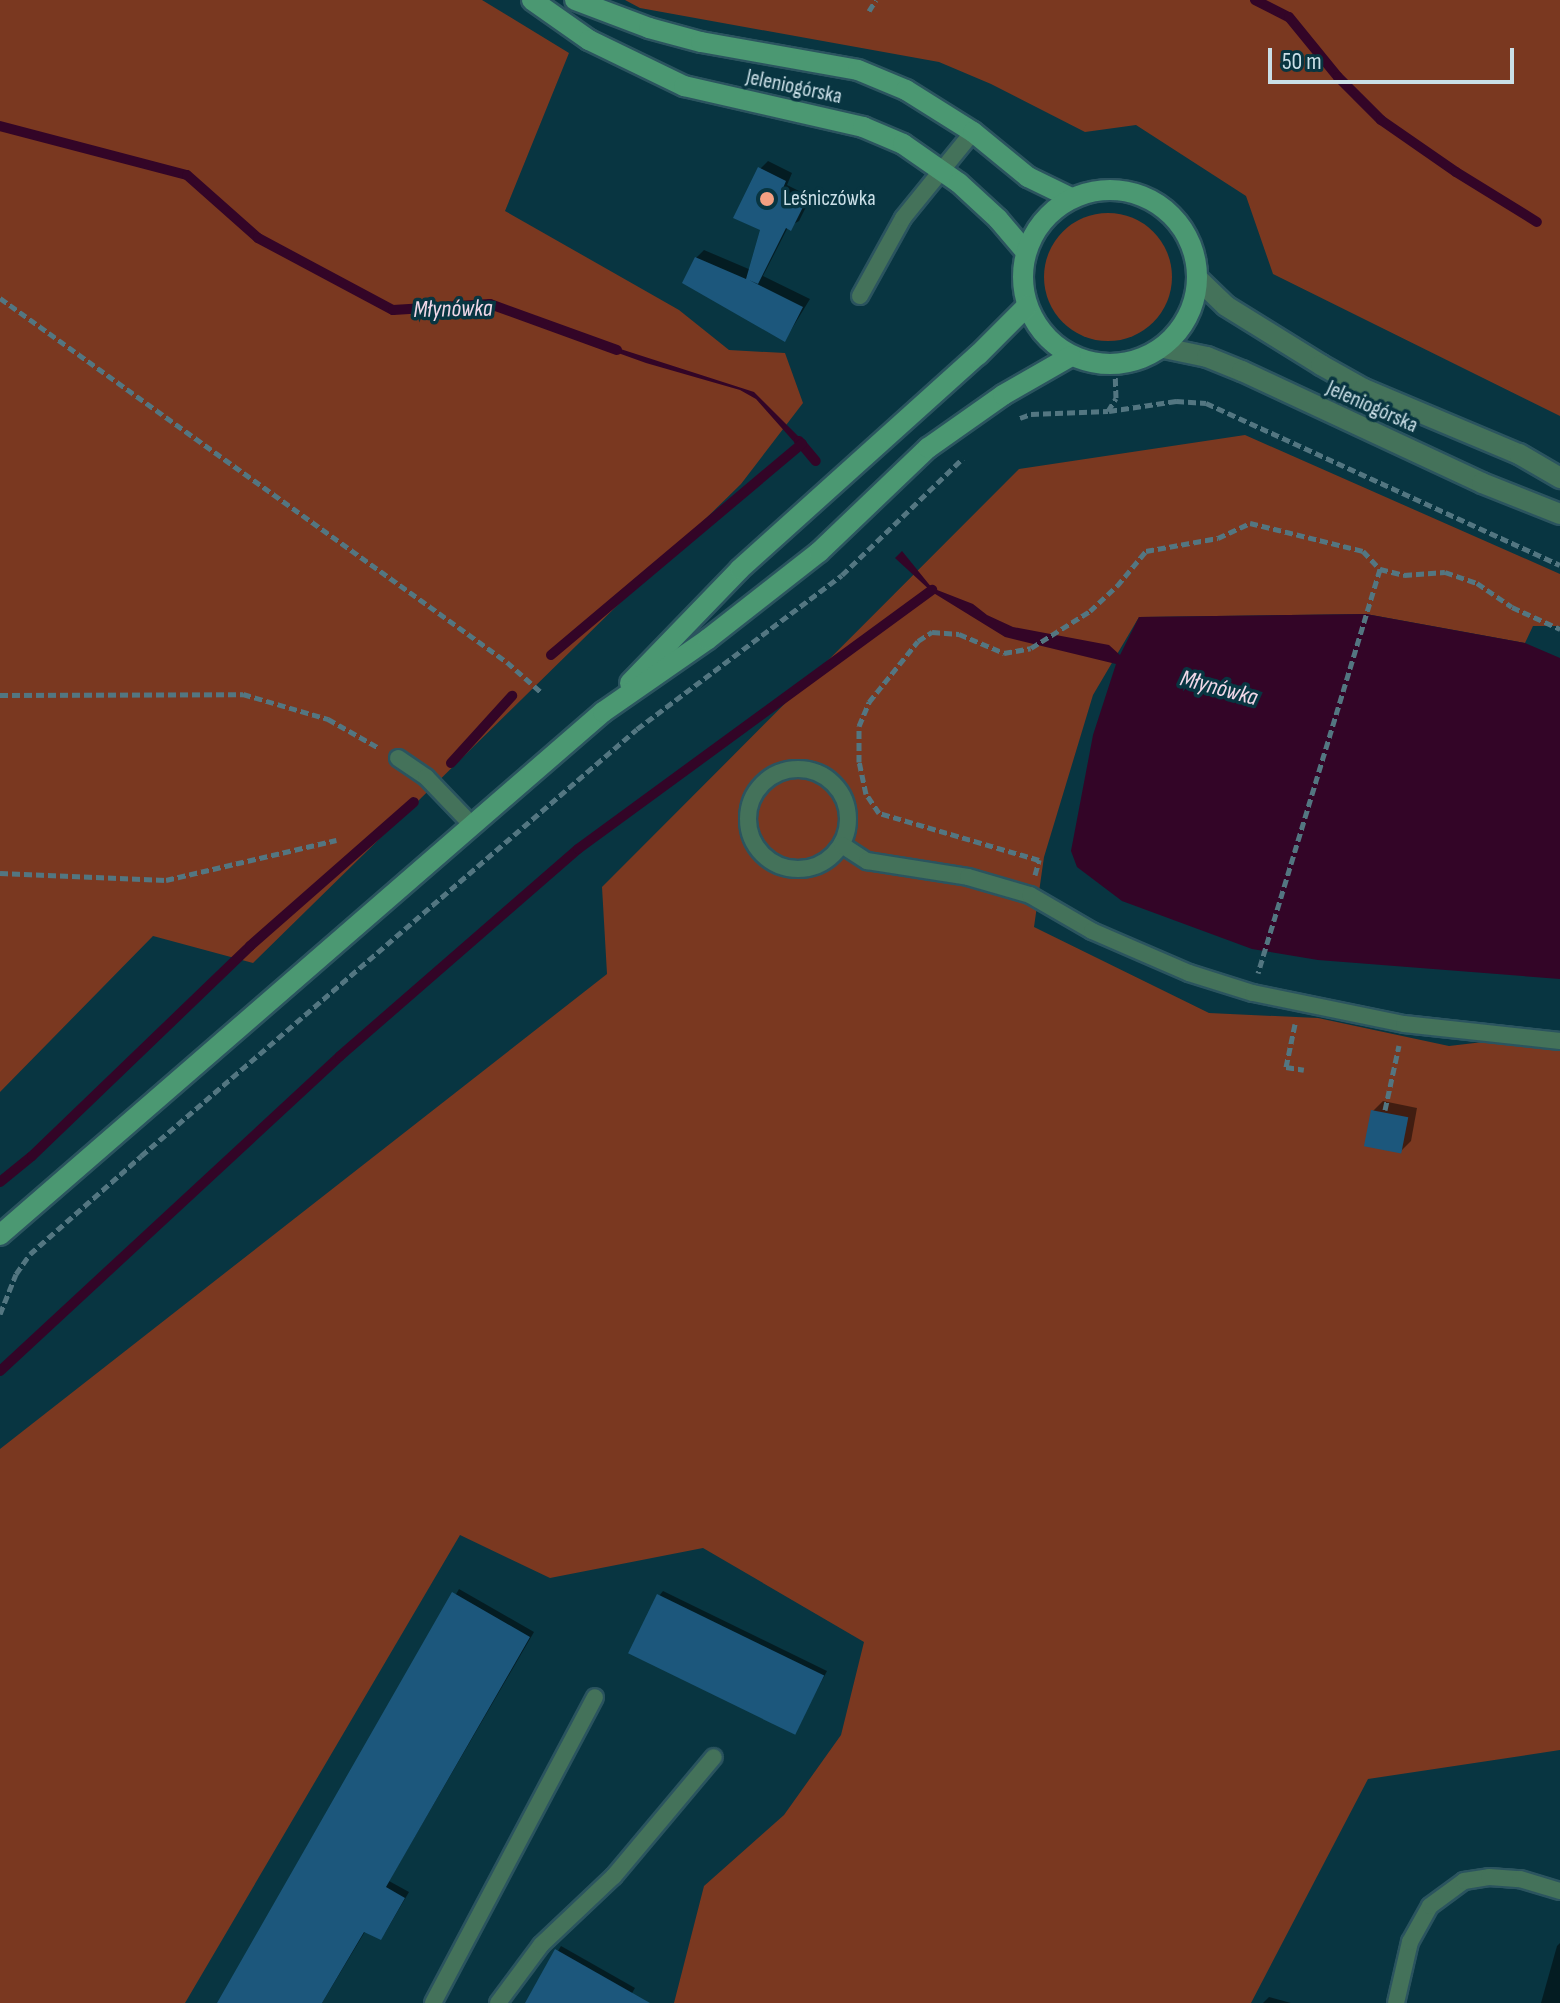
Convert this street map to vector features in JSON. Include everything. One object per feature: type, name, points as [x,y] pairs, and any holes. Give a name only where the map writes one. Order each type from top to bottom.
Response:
[{"type":"main road","name":"Jeleniogórska","points":[[532,0],[599,46],[684,86],[863,127],[903,144],[939,169],[998,219],[1026,252]]},
{"type":"main road","name":"Jeleniogórska","points":[[575,0],[649,28],[701,42],[858,70],[906,90],[973,132],[1028,177],[1071,198]]},
{"type":"main road","points":[[1113,188],[1160,205],[1178,222],[1191,243],[1197,278],[1189,316],[1164,348],[1115,365],[1093,363],[1071,356],[1052,343],[1037,326],[1027,306],[1023,283],[1026,252],[1040,226],[1071,198],[1113,188]]},
{"type":"main road","points":[[603,712],[740,569],[978,355],[1027,306]]},
{"type":"main road","points":[[0,1235],[603,712],[708,639],[798,569],[928,448],[1014,388],[1071,356]]},
{"type":"street","name":"Jeleniogórska","points":[[1197,278],[1226,306],[1364,389],[1519,454],[1560,478]]},
{"type":"street","name":"Jeleniogórska","points":[[1164,348],[1207,357],[1242,371],[1482,483],[1560,514]]},
{"type":"lane","points":[[860,296],[903,218],[939,169],[973,132]]},
{"type":"lane","points":[[398,758],[426,777],[471,824]]},
{"type":"lane","points":[[802,768],[819,772],[833,781],[843,795],[849,812],[848,829],[842,845],[818,866],[794,869],[772,862],[751,838],[749,806],[756,790],[769,777],[784,770],[802,768]]},
{"type":"lane","points":[[842,845],[867,861],[968,877],[1030,895],[1092,931],[1189,973],[1299,1004],[1404,1024],[1560,1041]]},
{"type":"lane","points":[[433,2003],[595,1697]]},
{"type":"lane","points":[[498,2003],[541,1945],[614,1876],[714,1757]]},
{"type":"lane","points":[[1396,2003],[1410,1942],[1430,1906],[1464,1881],[1489,1877],[1520,1879],[1560,1891]]},
{"type":"path","points":[[869,11],[876,0]]},
{"type":"path","points":[[0,298],[507,662],[542,693]]},
{"type":"path","points":[[1108,411],[1116,398],[1115,365]]},
{"type":"path","points":[[1011,422],[1031,414],[1108,411],[1176,401],[1206,403],[1560,565]]},
{"type":"path","points":[[0,1314],[16,1274],[41,1244],[637,729],[842,575],[967,455]]},
{"type":"path","points":[[1030,895],[1039,860],[879,813],[866,794],[859,762],[859,726],[879,687],[918,641],[932,632],[959,634],[1004,653],[1031,648],[1090,611],[1117,586],[1146,551],[1218,538],[1250,523],[1363,551],[1380,569],[1404,575],[1445,572],[1466,579],[1512,607],[1560,629]]},
{"type":"path","points":[[1263,955],[1380,569]]},
{"type":"path","points":[[0,695],[243,694],[328,719],[398,758]]},
{"type":"path","points":[[0,873],[166,880],[336,840]]},
{"type":"path","points":[[1299,1004],[1286,1067],[1304,1070]]},
{"type":"path","points":[[1385,1110],[1404,1024]]},
{"type":"shaded area","points":[[0,0],[482,0],[569,53],[505,211],[679,310],[729,350],[785,353],[803,403],[741,484],[253,963],[153,936],[0,1092]]},
{"type":"shaded area","points":[[625,0],[1560,0],[1560,416],[1273,274],[1246,196],[1136,125],[1085,132],[991,84],[939,62],[640,8]]},
{"type":"shaded area","points":[[1108,213],[1133,218],[1153,232],[1167,252],[1172,277],[1167,302],[1153,322],[1133,336],[1108,341],[1083,336],[1063,322],[1049,302],[1044,277],[1049,252],[1063,232],[1083,218]]},
{"type":"shaded area","points":[[1245,435],[1560,574],[1560,626],[1533,626],[1525,643],[1366,614],[1139,617],[1093,695],[1044,857],[1034,927],[1209,1013],[1318,1018],[1449,1046],[1560,1033],[1560,1750],[1368,1779],[1251,2003],[674,2003],[704,1886],[784,1815],[841,1735],[864,1642],[703,1548],[550,1578],[460,1535],[185,2003],[0,2003],[0,1449],[607,974],[602,887],[1019,469]]},
{"type":"water","points":[[608,345],[754,392],[809,447],[803,452],[756,399],[740,390],[646,363],[607,349]]},
{"type":"water","points":[[902,551],[932,588],[973,604],[987,615],[1013,627],[1109,645],[1120,655],[1139,617],[1366,614],[1525,643],[1560,658],[1560,979],[1318,960],[1252,949],[1122,901],[1077,867],[1071,851],[1093,735],[1116,664],[1005,637],[932,592],[895,558]]},
{"type":"building","points":[[758,167],[786,181],[781,193],[804,205],[791,231],[786,228],[758,284],[749,280],[803,307],[785,342],[682,283],[695,257],[746,279],[760,230],[733,218]]},
{"type":"building","points":[[1371,1110],[1408,1117],[1401,1154],[1364,1146]]},
{"type":"building","points":[[452,1592],[530,1637],[386,1887],[405,1898],[381,1940],[364,1932],[322,2003],[217,2003]]},
{"type":"building","points":[[657,1594],[824,1676],[795,1735],[628,1653]]},
{"type":"building","points":[[555,1949],[650,2003],[525,2003]]},
{"type":"waterway","points":[[1255,0],[1289,17],[1338,77],[1381,120],[1456,172],[1537,222]]},
{"type":"waterway","name":"Młynówka","points":[[0,126],[187,175],[258,238],[393,310],[490,304],[617,350]]},
{"type":"waterway","name":"Młynówka","points":[[799,441],[816,461]]},
{"type":"waterway","points":[[551,655],[802,444]]},
{"type":"waterway","points":[[0,1371],[340,1056],[578,849],[932,590]]},
{"type":"waterway","points":[[451,763],[512,696]]},
{"type":"waterway","points":[[0,1182],[32,1156],[250,946],[414,802]]},
{"type":"place","name":"Leśniczówka","points":[[767,199]]}]
